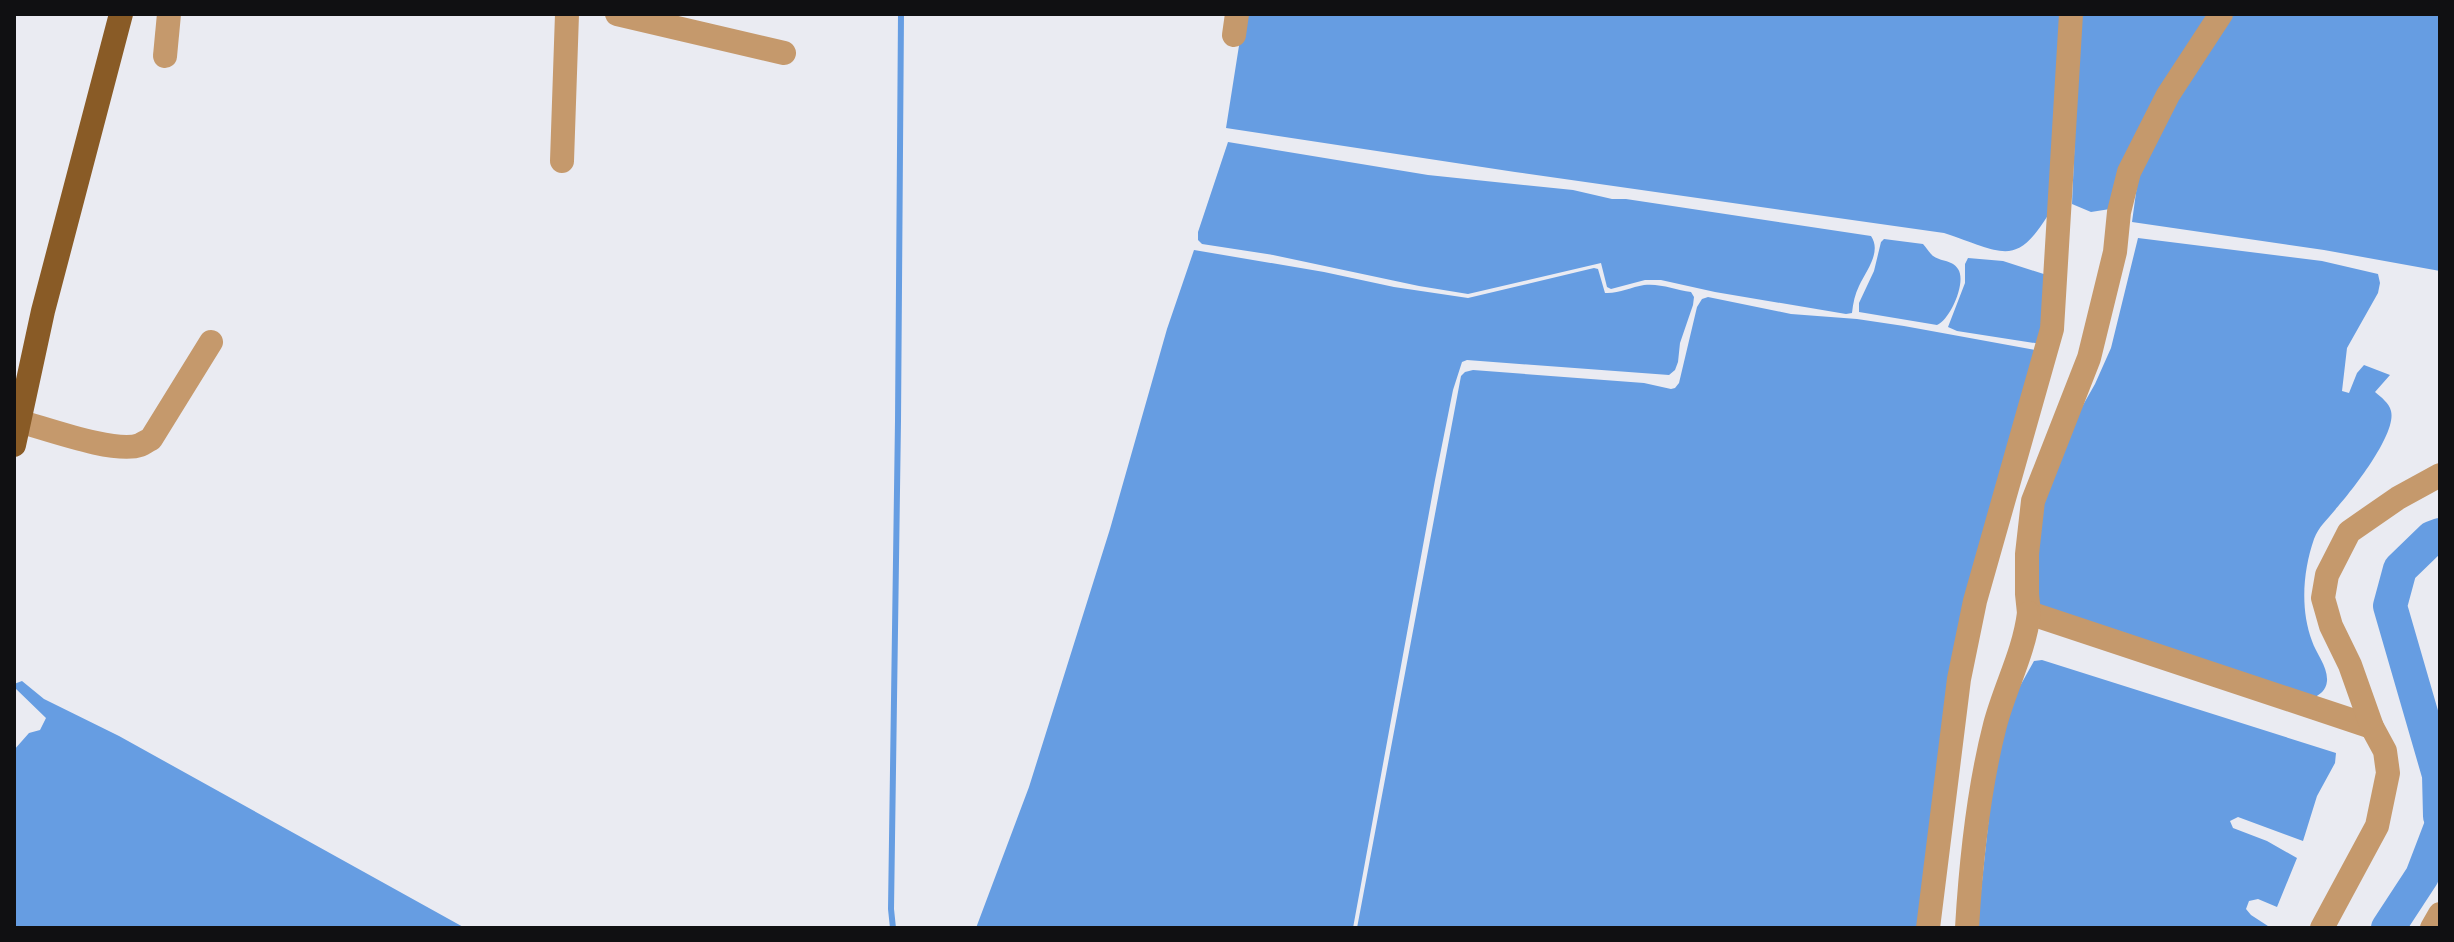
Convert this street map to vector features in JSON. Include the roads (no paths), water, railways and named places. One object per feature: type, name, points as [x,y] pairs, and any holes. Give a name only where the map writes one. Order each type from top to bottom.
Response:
[{"type":"main road","points":[[14,445],[46,297],[121,14]]},
{"type":"street","points":[[165,56],[169,14]]},
{"type":"street","points":[[562,161],[567,14]]},
{"type":"street","points":[[617,14],[784,53]]},
{"type":"street","points":[[1928,928],[1959,679],[1975,601],[2052,329],[2071,14]]},
{"type":"street","points":[[1967,928],[1984,774],[1995,724],[2026,638],[2029,613],[2027,554],[2033,501],[2089,358],[2115,252],[2119,212],[2129,172],[2168,95],[2221,14]]},
{"type":"street","points":[[18,421],[102,444],[138,446],[151,439],[211,342]]},
{"type":"street","points":[[2322,928],[2377,826],[2388,773],[2385,751],[2372,727],[2350,665],[2331,626],[2323,598],[2327,575],[2349,532],[2398,498],[2440,475]]},
{"type":"street","points":[[2029,613],[2372,727]]},
{"type":"street","points":[[2432,928],[2440,914]]},
{"type":"water","points":[[1244,14],[2069,14],[2056,202],[2043,223],[2021,247],[1998,251],[1944,233],[1226,128]]},
{"type":"water","points":[[2080,14],[2212,14],[2110,209],[2091,212],[2072,204]]},
{"type":"water","points":[[2225,14],[2440,14],[2440,271],[2324,250],[2132,222],[2141,156]]},
{"type":"water","points":[[1228,142],[1428,175],[1573,190],[1612,199],[1871,236],[1874,255],[1856,292],[1852,313],[1846,314],[1661,280],[1645,280],[1611,289],[1607,287],[1601,263],[1468,294],[1419,286],[1273,255],[1202,244],[1198,240],[1198,232]]},
{"type":"water","points":[[2138,238],[2322,261],[2378,274],[2378,293],[2347,348],[2342,391],[2349,393],[2364,365],[2390,375],[2375,392],[2388,405],[2391,421],[2380,448],[2321,527],[2310,551],[2304,590],[2306,616],[2327,681],[2324,690],[2312,699],[2039,615],[2032,532],[2062,442],[2095,384],[2111,348]]},
{"type":"water","points":[[1884,239],[1923,244],[1934,257],[1958,269],[1959,291],[1942,322],[1937,325],[1859,312],[1859,303]]},
{"type":"water","points":[[1194,250],[1468,298],[1594,268],[1598,269],[1605,293],[1650,285],[1691,292],[1694,297],[1680,343],[1678,362],[1669,375],[1462,362],[1453,390],[1435,480],[1353,928],[976,928],[1029,787],[1110,529],[1167,329]]},
{"type":"water","points":[[1968,258],[2003,261],[2050,276],[2041,344],[1948,327],[1965,283]]},
{"type":"water","points":[[1708,297],[1791,314],[1857,319],[2035,350],[1987,551],[1930,928],[1357,928],[1461,376],[1473,370],[1675,388],[1679,383],[1697,307],[1702,299]]},
{"type":"water","points":[[2042,660],[2336,753],[2335,763],[2317,796],[2303,841],[2238,817],[2230,821],[2233,828],[2267,841],[2297,858],[2277,907],[2258,899],[2249,901],[2246,909],[2271,928],[1977,928],[1996,751],[2015,695],[2034,661]]},
{"type":"water","points":[[22,681],[44,699],[119,736],[465,928],[14,928],[14,750],[29,733],[40,730],[46,718],[14,687]]},
{"type":"waterway","points":[[893,928],[901,14]]},
{"type":"waterway","points":[[2440,535],[2432,538],[2400,569],[2390,606],[2439,775],[2440,816]]},
{"type":"waterway","points":[[2388,928],[2422,876],[2440,829]]}]
